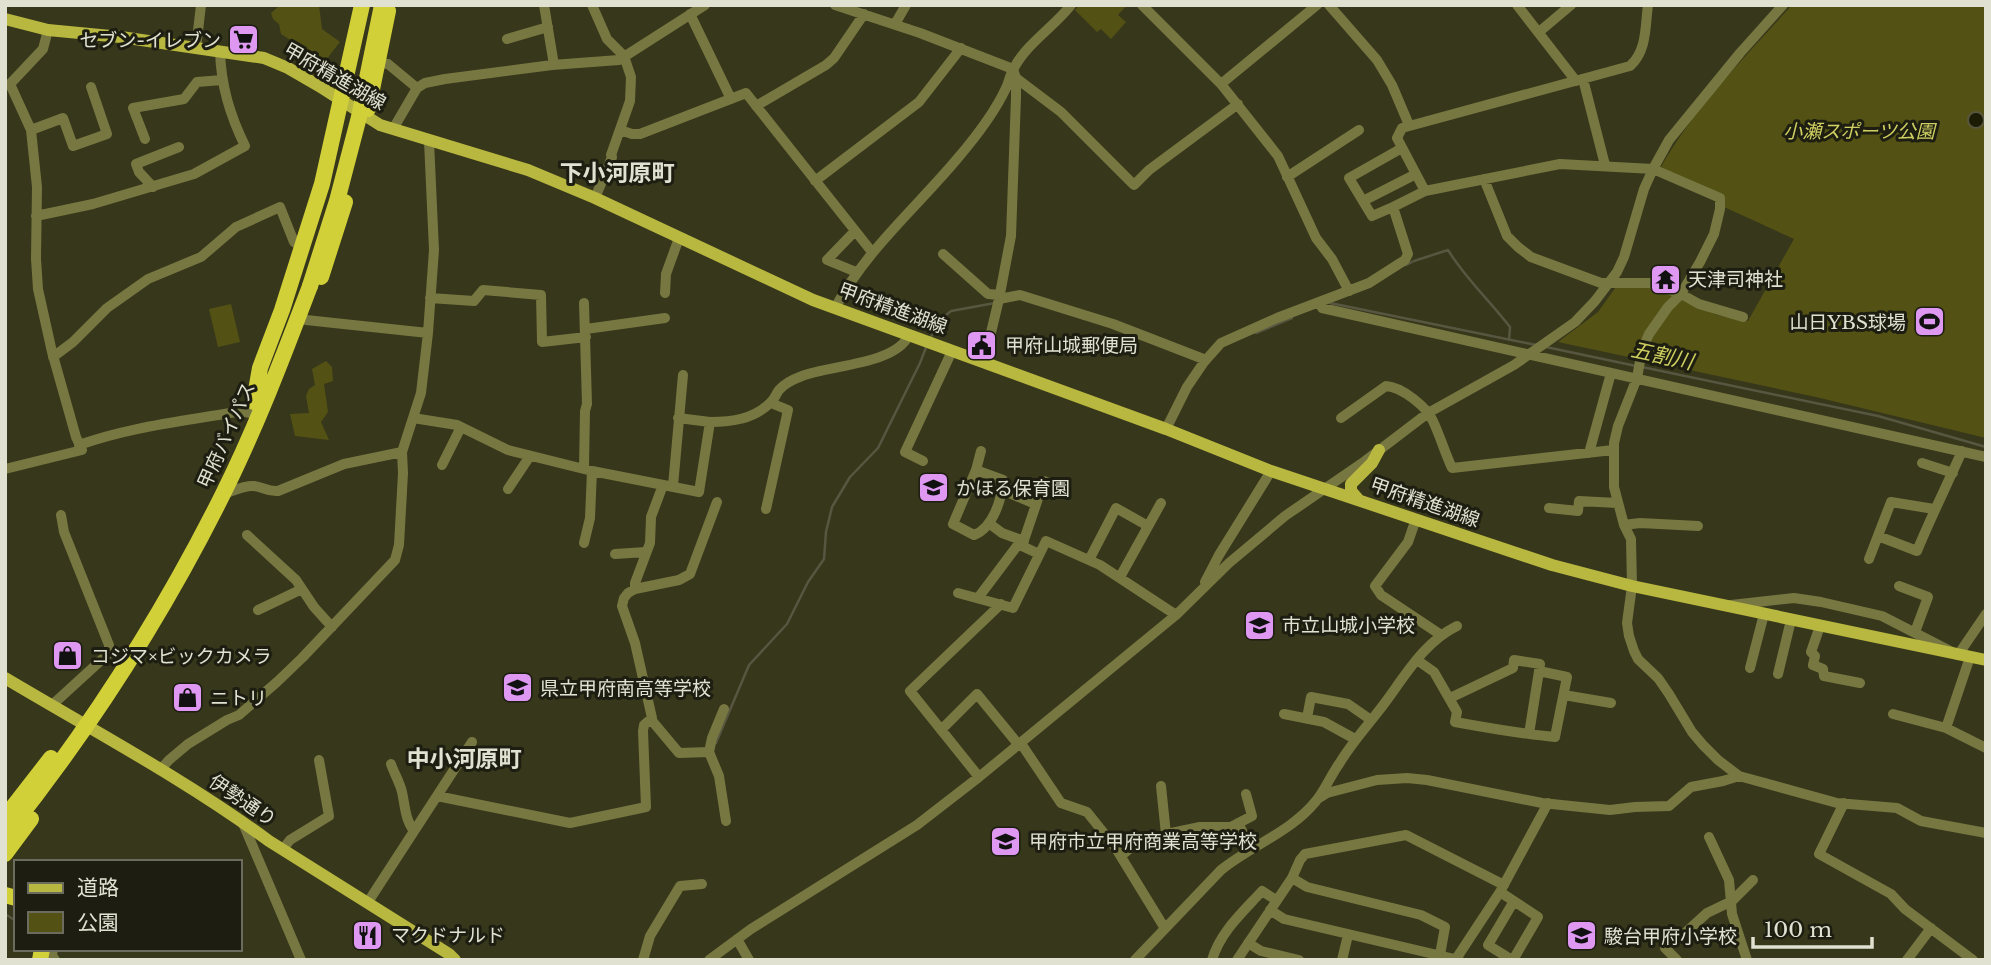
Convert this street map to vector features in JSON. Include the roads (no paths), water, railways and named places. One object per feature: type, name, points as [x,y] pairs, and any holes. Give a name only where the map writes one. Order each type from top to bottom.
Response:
[{"type":"highway","points":[[257,403],[260,368],[282,310],[322,184],[362,5]]},
{"type":"highway","name":"甲府バイパス","points":[[305,285],[349,111],[371,5]]},
{"type":"highway","name":"甲府バイパス","points":[[5,835],[32,793],[82,728],[134,653],[190,559],[223,494],[337,201],[359,117],[382,5]]},
{"type":"highway","points":[[257,403],[285,373],[306,320],[344,204],[379,63],[389,5]]},
{"type":"highway","name":"甲府バイパス","points":[[5,817],[32,793],[43,769],[82,728],[187,542],[257,403]]},
{"type":"highway","points":[[5,854],[82,748],[82,728]]},
{"type":"highway","points":[[5,802],[30,772],[43,769]]},
{"type":"main road","name":"甲府精進湖線","points":[[5,19],[48,30],[121,37],[264,58],[288,68],[380,125],[528,170],[835,308],[1166,429],[1272,471],[1552,565],[1632,586],[1986,660]]},
{"type":"main road","points":[[1358,499],[1351,491],[1351,484],[1372,463],[1379,450]]},
{"type":"main road","name":"伊勢通り","points":[[5,678],[82,728],[160,770],[242,821],[455,960]]},
{"type":"street","points":[[196,48],[201,5]]},
{"type":"street","points":[[544,5],[554,65]]},
{"type":"street","points":[[592,5],[607,39],[624,56],[631,77],[630,101],[595,198]]},
{"type":"street","points":[[393,129],[417,88],[425,83],[554,65],[619,60],[705,5]]},
{"type":"street","points":[[835,5],[961,48],[1014,74],[1061,112],[1134,186],[1149,170],[1238,104]]},
{"type":"street","points":[[895,24],[906,5]]},
{"type":"street","points":[[835,308],[856,272],[872,252],[959,157],[997,105],[1033,44],[1072,5]]},
{"type":"street","points":[[1142,5],[1221,84],[1278,156],[1316,238],[1332,259],[1349,291]]},
{"type":"street","points":[[1221,84],[1317,5]]},
{"type":"street","points":[[1517,5],[1579,80],[1605,165]]},
{"type":"street","points":[[1539,32],[1572,5]]},
{"type":"street","points":[[1424,191],[1396,138],[1402,128],[1630,66],[1642,52],[1648,5]]},
{"type":"street","points":[[709,960],[737,939],[917,825],[1176,615],[1284,516],[1428,413],[1536,350],[1575,322],[1609,284],[1624,257],[1644,189],[1669,140],[1783,5]]},
{"type":"street","points":[[1334,7],[1377,60],[1392,85],[1409,125]]},
{"type":"street","points":[[690,14],[732,99]]},
{"type":"street","points":[[756,106],[826,65],[834,58],[863,14]]},
{"type":"street","points":[[507,39],[548,27]]},
{"type":"street","points":[[5,469],[82,450],[53,357],[38,289],[37,187],[31,130],[8,87],[43,49],[48,30]]},
{"type":"street","points":[[815,181],[919,102],[961,48]]},
{"type":"street","points":[[36,216],[93,204],[194,174],[246,146],[226,102],[219,51]]},
{"type":"street","points":[[379,63],[388,64],[417,88]]},
{"type":"street","points":[[984,362],[1011,236],[1014,74]]},
{"type":"street","points":[[145,139],[133,108],[184,99],[197,82],[222,80]]},
{"type":"street","points":[[31,130],[63,118],[73,146],[107,134],[91,87]]},
{"type":"street","points":[[620,130],[640,134],[746,93],[872,252]]},
{"type":"street","points":[[1287,177],[1359,130]]},
{"type":"street","points":[[160,770],[188,744],[239,715],[302,658],[395,560],[399,545],[402,452],[421,393],[428,333],[434,250],[429,141]]},
{"type":"street","points":[[153,187],[139,172],[136,164],[179,147]]},
{"type":"street","points":[[1402,148],[1349,178],[1372,216],[1424,191],[1560,164],[1653,169],[1720,198],[1714,234],[1700,262],[1681,294],[1649,334],[1618,426],[1614,450],[1614,488],[1624,525],[1631,539],[1632,586],[1628,623],[1629,636],[1638,659],[1658,678],[1703,745],[1739,776],[1837,803],[1897,808],[1921,821],[1986,833]]},
{"type":"street","points":[[1363,201],[1416,174]]},
{"type":"street","points":[[1484,179],[1507,236],[1531,257],[1601,283],[1650,283],[1681,294],[1699,304],[1743,317]]},
{"type":"street","points":[[53,357],[74,342],[117,300],[148,279],[201,257],[248,220],[280,207],[294,242],[302,247]]},
{"type":"street","points":[[1166,429],[1187,387],[1222,343],[1277,318],[1369,283],[1405,260],[1408,254],[1393,207]]},
{"type":"street","points":[[855,231],[827,260],[856,272]]},
{"type":"street","points":[[665,293],[666,274],[679,238]]},
{"type":"street","points":[[943,254],[988,294],[999,297],[1020,295],[1113,324],[1206,360]]},
{"type":"street","points":[[430,298],[474,300],[483,290],[541,295],[542,342],[666,318]]},
{"type":"street","points":[[1320,302],[1322,308],[1536,350],[1611,373],[1638,372],[1986,457]]},
{"type":"street","points":[[584,303],[590,518],[584,543]]},
{"type":"street","points":[[306,320],[428,333]]},
{"type":"street","points":[[678,418],[729,422],[751,417],[771,403],[779,390],[802,376],[855,365],[888,353],[907,341],[909,335]]},
{"type":"street","points":[[923,460],[905,452],[952,351]]},
{"type":"street","points":[[1588,453],[1611,373]]},
{"type":"street","points":[[635,589],[650,543],[651,517],[668,486],[683,375]]},
{"type":"street","points":[[1341,418],[1386,386],[1401,390],[1433,419],[1452,468],[1614,450]]},
{"type":"street","points":[[79,445],[101,437],[169,422],[241,411],[257,403]]},
{"type":"street","points":[[766,509],[788,411],[771,403]]},
{"type":"street","points":[[413,418],[461,427],[508,450],[530,456],[699,492],[710,422]]},
{"type":"street","points":[[442,465],[461,427]]},
{"type":"street","points":[[976,470],[1003,480],[990,524],[974,535],[953,524],[976,470],[981,451]]},
{"type":"street","points":[[1878,536],[1917,551],[1962,451]]},
{"type":"street","points":[[223,494],[249,486],[269,492],[278,491],[344,464],[402,452]]},
{"type":"street","points":[[508,489],[530,456]]},
{"type":"street","points":[[1922,463],[1953,473]]},
{"type":"street","points":[[1200,591],[1219,555],[1272,471]]},
{"type":"street","points":[[1023,544],[1044,481],[1065,490]]},
{"type":"street","points":[[1002,490],[1035,504]]},
{"type":"street","points":[[1549,508],[1578,512],[1579,501],[1617,503]]},
{"type":"street","points":[[437,796],[570,823],[646,807],[643,731],[644,725],[652,718],[635,643],[622,606],[624,598],[635,589],[679,580],[690,574],[716,502]]},
{"type":"street","points":[[1869,559],[1891,502],[1934,509]]},
{"type":"street","points":[[1120,577],[1161,503]]},
{"type":"street","points":[[1089,560],[1116,508],[1148,526]]},
{"type":"street","points":[[51,706],[109,653],[64,532],[61,515]]},
{"type":"street","points":[[1416,519],[1408,542],[1375,586],[1381,595],[1441,635]]},
{"type":"street","points":[[1624,525],[1640,523],[1698,526]]},
{"type":"street","points":[[990,524],[1039,554]]},
{"type":"street","points":[[247,535],[296,580],[314,607],[332,627]]},
{"type":"street","points":[[958,593],[1013,608],[1046,541],[1120,577],[1176,615]]},
{"type":"street","points":[[978,598],[1017,546],[1023,544]]},
{"type":"street","points":[[615,554],[646,552]]},
{"type":"street","points":[[1219,555],[1229,564]]},
{"type":"street","points":[[1899,586],[1928,597],[1915,632]]},
{"type":"street","points":[[258,610],[302,589]]},
{"type":"street","points":[[1724,605],[1794,598],[1882,616],[1964,656]]},
{"type":"street","points":[[979,777],[910,691],[1001,604]]},
{"type":"street","points":[[1750,668],[1764,614]]},
{"type":"street","points":[[1947,728],[1964,656],[1986,614]]},
{"type":"street","points":[[1778,674],[1791,620]]},
{"type":"street","points":[[1317,800],[1355,739],[1417,660],[1441,635],[1457,626]]},
{"type":"street","points":[[1820,626],[1811,652],[1815,656],[1813,665],[1823,669],[1824,676],[1860,683]]},
{"type":"street","points":[[1417,660],[1434,672],[1450,698],[1457,712],[1455,722],[1555,737],[1567,677],[1539,671]]},
{"type":"street","points":[[1450,698],[1513,668],[1514,660],[1540,664],[1529,734]]},
{"type":"street","points":[[941,730],[977,694],[1019,743],[1061,803],[1087,812],[1121,856],[1164,927]]},
{"type":"street","points":[[1564,695],[1611,703]]},
{"type":"street","points":[[1307,718],[1311,697],[1348,704],[1371,720]]},
{"type":"street","points":[[724,709],[709,752],[719,776],[726,821]]},
{"type":"street","points":[[1893,713],[1947,728],[1986,748]]},
{"type":"street","points":[[1284,714],[1324,722],[1355,739]]},
{"type":"street","points":[[653,722],[679,753],[709,752]]},
{"type":"street","points":[[368,902],[472,742]]},
{"type":"street","points":[[283,849],[290,840],[329,816],[319,760]]},
{"type":"street","points":[[391,765],[414,831]]},
{"type":"street","points":[[1135,960],[1221,870],[1290,827],[1327,793],[1340,789],[1377,780],[1407,778],[1548,803],[1610,810],[1669,806],[1691,787],[1739,776]]},
{"type":"street","points":[[1161,786],[1166,834]]},
{"type":"street","points":[[1121,856],[1152,837],[1200,827],[1224,828],[1238,823],[1252,816],[1246,794]]},
{"type":"street","points":[[1212,960],[1216,945],[1262,891],[1284,919],[1432,956],[1457,959],[1502,889],[1548,803]]},
{"type":"street","points":[[1844,803],[1819,854],[1884,889],[1905,909],[1973,960]]},
{"type":"street","points":[[242,821],[301,960]]},
{"type":"street","points":[[1238,823],[1251,849]]},
{"type":"street","points":[[1237,960],[1305,854],[1406,835],[1502,889],[1514,901],[1538,917],[1512,960],[1488,945],[1514,901]]},
{"type":"street","points":[[1709,837],[1729,880],[1732,914],[1747,960]]},
{"type":"street","points":[[1292,878],[1307,887],[1421,915],[1445,928],[1432,956]]},
{"type":"street","points":[[1676,960],[1665,948],[1707,913],[1732,901],[1753,880]]},
{"type":"street","points":[[643,960],[650,936],[680,886],[702,884]]},
{"type":"street","points":[[1907,960],[1931,928]]},
{"type":"street","points":[[1342,960],[1348,934]]},
{"type":"street","points":[[737,939],[749,960]]},
{"type":"street","points":[[1248,943],[1261,951],[1299,960]]},
{"type":"waterway","points":[[1406,265],[1448,250],[1510,327],[1509,340]]},
{"type":"waterway","points":[[930,339],[939,321],[951,311],[995,303]]},
{"type":"waterway","name":"五割川","points":[[1330,303],[1536,345]]},
{"type":"waterway","points":[[1256,333],[1292,318]]},
{"type":"waterway","points":[[716,743],[749,665],[787,624],[808,582],[824,559],[826,532],[832,507],[850,477],[878,448],[927,345]]},
{"type":"waterway","name":"五割川","points":[[1546,347],[1636,366]]},
{"type":"waterway","name":"五割川","points":[[1642,367],[1878,416],[1986,447]]},
{"type":"waterway","points":[[5,914],[14,920]]},
{"type":"place","name":"セブン-イレブン","points":[[244,40]]},
{"type":"place","name":"天津司神社","points":[[1665,279]]},
{"type":"place","name":"山日YBS球場","points":[[1929,322]]},
{"type":"place","name":"甲府山城郵便局","points":[[982,345]]},
{"type":"place","name":"かほる保育園","points":[[933,488]]},
{"type":"place","name":"市立山城小学校","points":[[1259,625]]},
{"type":"place","name":"コジマ×ビックカメラ","points":[[68,656]]},
{"type":"place","name":"県立甲府南高等学校","points":[[517,688]]},
{"type":"place","name":"ニトリ","points":[[187,698]]},
{"type":"place","name":"甲府市立甲府商業高等学校","points":[[1006,841]]},
{"type":"place","name":"マクドナルド","points":[[368,935]]},
{"type":"place","name":"駿台甲府小学校","points":[[1581,936]]},
{"type":"district","name":"下小河原町","points":[[617,173]]},
{"type":"district","name":"中小河原町","points":[[464,759]]},
{"type":"park label","name":"小瀬スポーツ公園","points":[[1859,131]]}]
